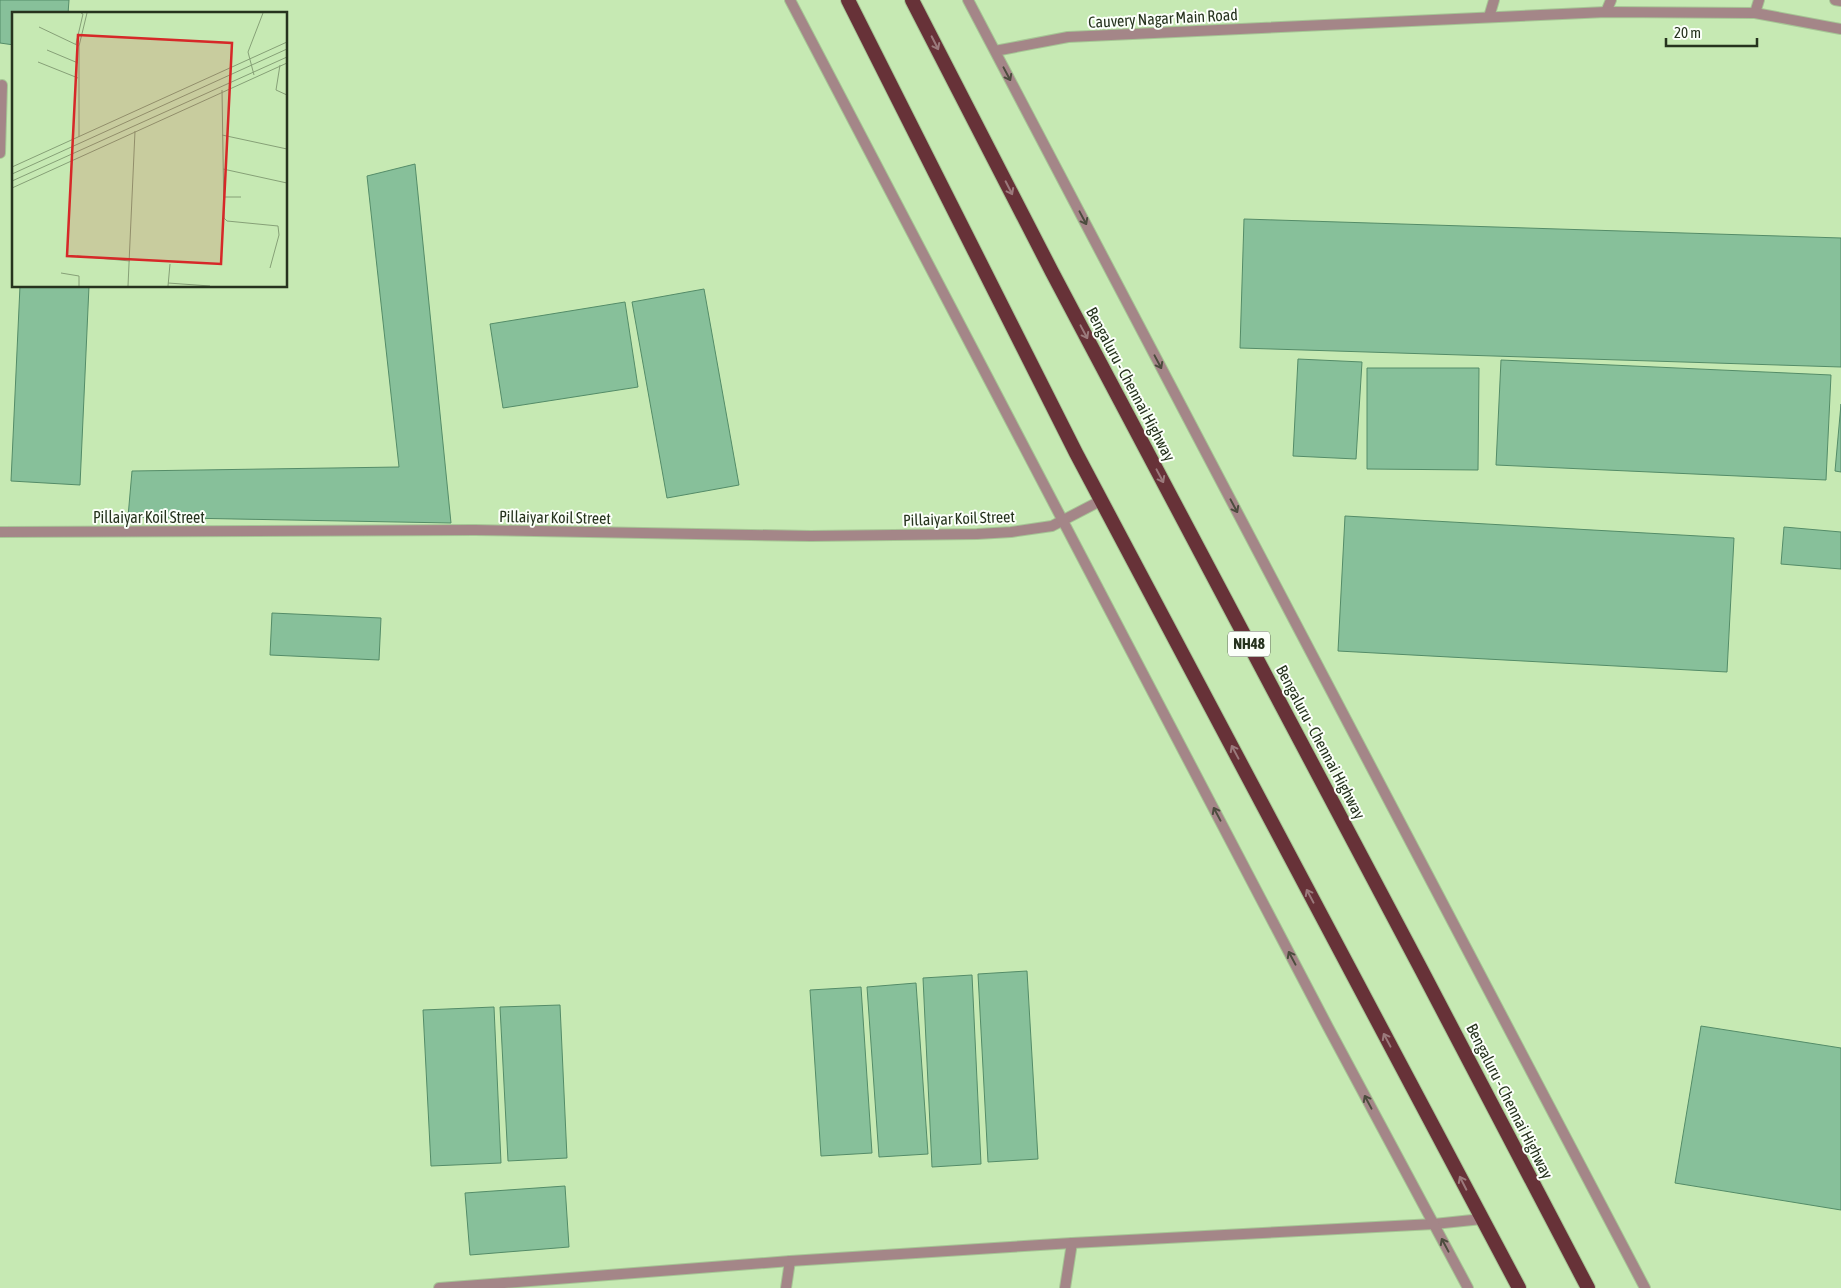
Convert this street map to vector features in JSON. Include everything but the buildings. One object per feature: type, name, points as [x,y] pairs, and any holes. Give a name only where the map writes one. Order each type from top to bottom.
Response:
[{"type":"highway","points":[[848,0],[1102,500],[1518,1288]]},
{"type":"highway","name":"Bengaluru - Chennai Highway","points":[[912,0],[1052,272],[1417,960],[1588,1288]]},
{"type":"street","points":[[790,0],[1328,1027],[1468,1288]]},
{"type":"street","points":[[968,0],[1645,1288]]},
{"type":"street","points":[[1489,17],[1494,0]]},
{"type":"street","points":[[1606,12],[1611,0]]},
{"type":"street","points":[[1755,13],[1759,0]]},
{"type":"street","points":[[1835,0],[1841,1]]},
{"type":"street","name":"Cauvery Nagar Main Road","points":[[995,51],[1068,37],[1606,12],[1755,13],[1841,30]]},
{"type":"street","points":[[0,153],[2,85]]},
{"type":"street","name":"Pillaiyar Koil Street","points":[[0,532],[475,530],[811,536],[1011,532],[1037,529],[1063,521],[1102,500]]},
{"type":"street","points":[[439,1288],[558,1283],[790,1261],[1072,1243],[1434,1224],[1482,1219]]},
{"type":"street","points":[[1065,1288],[1072,1243]]},
{"type":"street","points":[[786,1288],[790,1261]]}]
